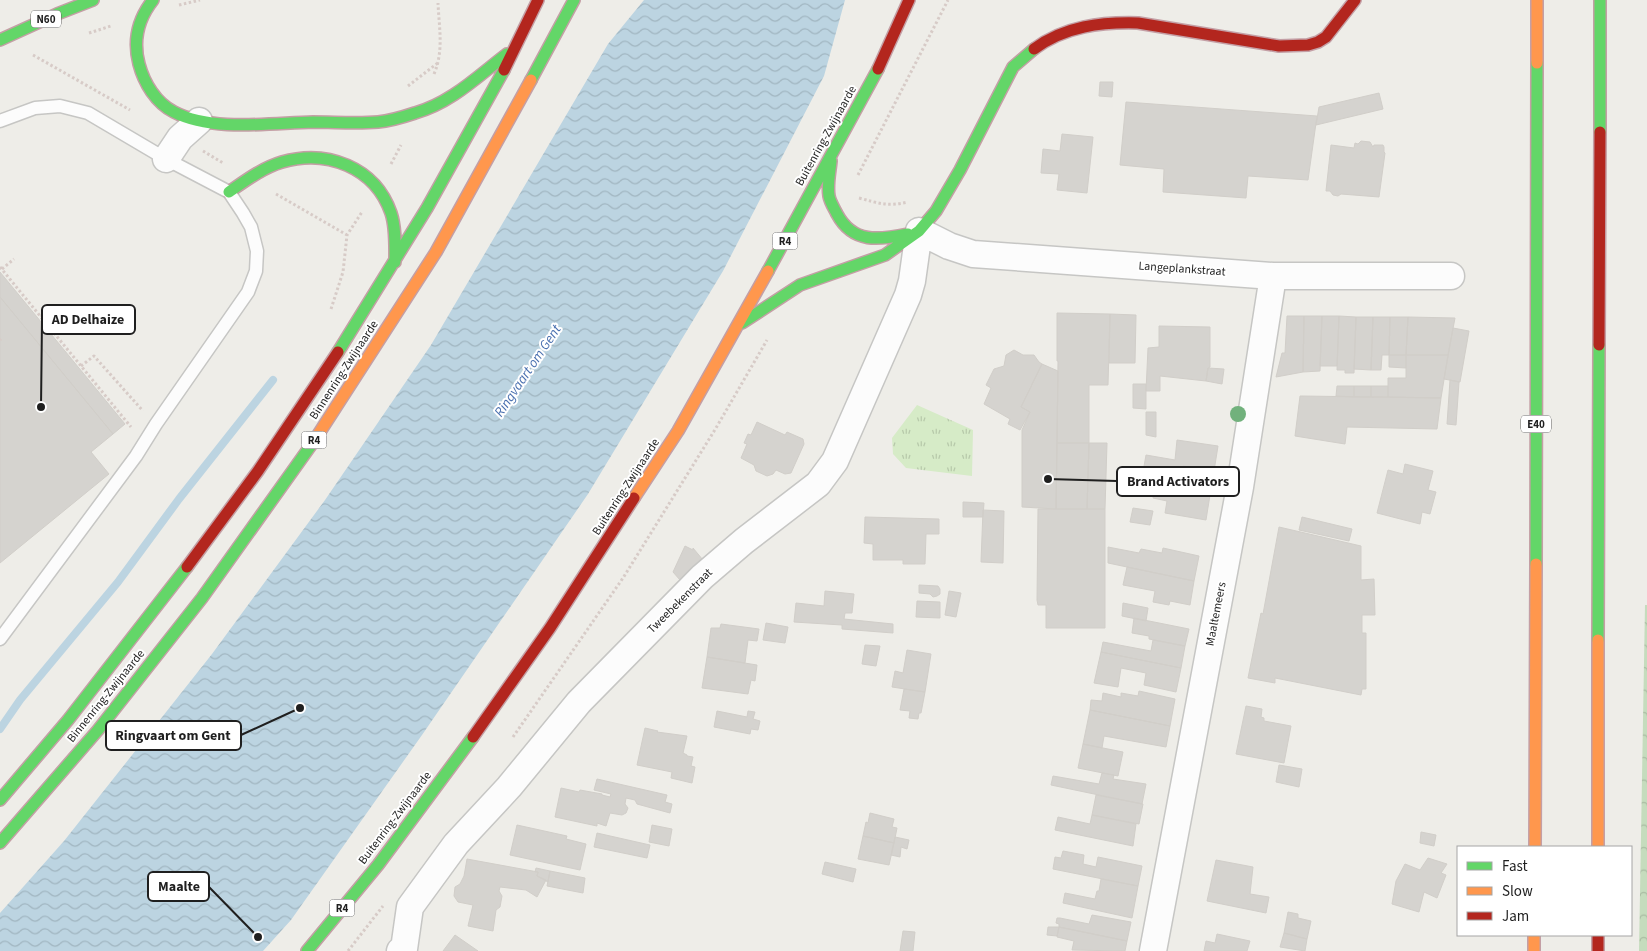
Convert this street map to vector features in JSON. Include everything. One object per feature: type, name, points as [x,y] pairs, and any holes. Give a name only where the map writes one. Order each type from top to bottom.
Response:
[{"type":"highway","name":"N60","points":[[0,40],[56,14],[93,0]]},
{"type":"highway","points":[[152,0],[142,16],[136,34],[137,56],[142,77],[156,98],[173,112],[199,121]]},
{"type":"highway","name":"R4","points":[[0,800],[66,724],[150,618],[208,542],[276,446],[339,352],[395,262],[479,116],[538,0]]},
{"type":"highway","name":"Binnenring-Zwijnaarde","points":[[0,843],[98,730],[202,598],[322,430],[436,252],[507,126],[574,0]]},
{"type":"highway","name":"Buitenring-Zwijnaarde","points":[[307,951],[378,865],[477,732],[550,628],[678,432],[739,326],[874,78],[910,0]]},
{"type":"highway","points":[[1340,0],[1343,14]]},
{"type":"highway","points":[[831,156],[829,197],[837,216],[853,234],[866,239],[887,239],[919,231],[936,211],[955,179],[1013,68],[1026,54],[1042,43],[1059,34],[1079,27],[1098,23],[1128,22],[1296,48],[1318,43],[1328,36],[1338,25],[1343,14],[1354,0]]},
{"type":"highway","name":"E40","points":[[1535,846],[1537,0]]},
{"type":"highway","points":[[1598,846],[1600,0]]},
{"type":"highway","name":"R4","points":[[199,121],[226,123],[379,122],[418,113],[448,100],[514,48]]},
{"type":"highway","points":[[228,192],[248,178],[282,162],[309,158],[336,162],[359,170],[378,188],[389,206],[394,225],[395,262]]},
{"type":"highway","name":"R4","points":[[739,326],[800,285],[885,255],[919,231]]},
{"type":"highway","points":[[1534,936],[1534,951]]},
{"type":"highway","points":[[1598,936],[1598,951]]},
{"type":"street","points":[[166,158],[180,138],[199,121]]},
{"type":"street","name":"Langeplankstraat","points":[[919,231],[949,246],[973,254],[1273,276],[1450,276]]},
{"type":"street","name":"Tweebekenstraat","points":[[404,950],[410,907],[456,844],[509,787],[579,702],[702,577],[744,541],[818,484],[835,461],[908,294],[912,281],[919,231]]},
{"type":"street","name":"Maaltemeers","points":[[1153,951],[1240,487],[1273,276]]},
{"type":"lane","points":[[0,121],[35,108],[60,106],[88,113],[228,192],[244,213],[251,227],[257,251],[256,271],[248,292],[156,424],[136,456],[0,639]]},
{"type":"path","points":[[86,34],[171,6],[200,0]]},
{"type":"path","points":[[857,177],[948,0]]},
{"type":"path","points":[[328,315],[343,272],[347,235],[378,188],[418,113],[439,62],[438,3]]},
{"type":"path","points":[[24,59],[42,51]]},
{"type":"path","points":[[404,89],[439,62]]},
{"type":"path","points":[[14,259],[1,268],[130,426]]},
{"type":"path","points":[[41,317],[54,307]]},
{"type":"path","points":[[81,366],[94,356],[156,424]]},
{"type":"green space","points":[[917,405],[973,430],[972,476],[906,468],[893,454],[892,438]]},
{"type":"green space","points":[[1645,605],[1647,605],[1647,951],[1639,951]]},
{"type":"water","points":[[644,0],[845,0],[824,76],[723,271],[588,494],[422,735],[291,920],[263,951],[0,951],[0,913],[64,841],[212,654],[325,500],[431,345],[608,44]]},
{"type":"building","points":[[1100,82],[1113,82],[1112,97],[1099,96]]},
{"type":"building","points":[[1379,93],[1383,109],[1316,125],[1319,107]]},
{"type":"building","points":[[1126,102],[1317,116],[1308,180],[1248,176],[1246,198],[1163,192],[1164,169],[1120,165]]},
{"type":"building","points":[[1062,134],[1093,137],[1087,193],[1057,190],[1059,174],[1041,173],[1043,149],[1060,151]]},
{"type":"building","points":[[1361,141],[1370,142],[1373,147],[1374,145],[1383,145],[1384,147],[1385,153],[1379,197],[1341,194],[1338,196],[1333,195],[1330,191],[1326,191],[1331,145],[1354,148],[1355,143],[1358,144]]},
{"type":"building","points":[[0,272],[125,424],[113,434],[0,297]]},
{"type":"building","points":[[0,297],[113,434],[91,452],[109,474],[0,563]]},
{"type":"building","points":[[1057,313],[1110,314],[1108,385],[1089,385],[1089,443],[1057,443]]},
{"type":"building","points":[[1110,314],[1136,315],[1135,363],[1109,363]]},
{"type":"building","points":[[1287,316],[1304,316],[1303,372],[1276,377],[1282,353],[1285,353]]},
{"type":"building","points":[[1304,316],[1322,316],[1320,371],[1303,372]]},
{"type":"building","points":[[1322,316],[1339,316],[1337,366],[1320,366]]},
{"type":"building","points":[[1339,316],[1356,317],[1354,373],[1345,373],[1345,370],[1337,370]]},
{"type":"building","points":[[1356,317],[1373,317],[1371,370],[1354,369]]},
{"type":"building","points":[[1373,317],[1390,317],[1389,355],[1382,355],[1381,370],[1371,370]]},
{"type":"building","points":[[1390,317],[1408,317],[1406,355],[1389,355]]},
{"type":"building","points":[[1408,317],[1455,318],[1448,355],[1406,355]]},
{"type":"building","points":[[1159,326],[1210,327],[1210,367],[1208,368],[1206,381],[1160,376],[1160,391],[1146,391],[1148,348],[1159,347]]},
{"type":"building","points":[[1453,328],[1469,331],[1460,382],[1444,379]]},
{"type":"building","points":[[1014,350],[1023,355],[1034,355],[1042,364],[1021,407],[1030,412],[1020,430],[1008,424],[1010,419],[984,404],[991,388],[986,385],[994,369],[1004,366],[1006,355]]},
{"type":"building","points":[[1389,355],[1406,355],[1406,368],[1389,367]]},
{"type":"building","points":[[1406,355],[1448,355],[1441,398],[1388,397],[1388,378],[1406,378]]},
{"type":"building","points":[[1042,364],[1058,371],[1056,509],[1022,507],[1022,430],[1030,412],[1021,407]]},
{"type":"building","points":[[1208,368],[1224,369],[1222,384],[1206,381]]},
{"type":"building","points":[[1450,380],[1459,382],[1456,425],[1447,424]]},
{"type":"building","points":[[1133,384],[1146,384],[1146,409],[1133,408]]},
{"type":"building","points":[[1337,386],[1354,386],[1354,397],[1336,396]]},
{"type":"building","points":[[1354,386],[1371,386],[1371,397],[1354,397]]},
{"type":"building","points":[[1371,386],[1388,386],[1388,397],[1371,397]]},
{"type":"building","points":[[1300,396],[1441,398],[1437,429],[1347,427],[1345,444],[1295,436]]},
{"type":"building","points":[[1146,412],[1156,412],[1156,437],[1146,435]]},
{"type":"building","points":[[757,422],[785,435],[787,432],[803,439],[804,444],[791,473],[785,474],[776,470],[773,474],[767,476],[756,471],[754,465],[741,458],[747,444],[744,443],[748,434],[751,435]]},
{"type":"building","points":[[1177,440],[1218,446],[1214,471],[1183,466],[1181,478],[1143,472],[1146,455],[1175,460]]},
{"type":"building","points":[[1057,443],[1089,443],[1087,509],[1056,509]]},
{"type":"building","points":[[1089,443],[1107,443],[1105,509],[1087,509]]},
{"type":"building","points":[[1405,464],[1433,471],[1428,490],[1436,492],[1430,514],[1422,512],[1420,524],[1377,513],[1388,470],[1403,474]]},
{"type":"building","points":[[1134,471],[1181,478],[1179,490],[1210,495],[1206,520],[1165,513],[1167,501],[1153,498],[1155,488],[1141,486],[1142,481],[1132,480]]},
{"type":"building","points":[[963,502],[984,503],[983,517],[963,517]]},
{"type":"building","points":[[1133,508],[1153,511],[1150,525],[1130,522]]},
{"type":"building","points":[[1038,509],[1105,509],[1105,628],[1046,628],[1046,605],[1038,605],[1037,600]]},
{"type":"building","points":[[983,510],[1004,511],[1003,563],[981,562]]},
{"type":"building","points":[[865,517],[939,519],[939,534],[926,534],[925,564],[903,564],[903,560],[873,560],[873,544],[864,543]]},
{"type":"building","points":[[1302,517],[1352,529],[1349,541],[1299,530]]},
{"type":"building","points":[[1279,527],[1361,546],[1361,580],[1374,579],[1375,615],[1362,615],[1362,633],[1366,633],[1366,689],[1362,689],[1361,695],[1275,678],[1275,683],[1248,678],[1261,613],[1263,614]]},
{"type":"building","points":[[685,546],[693,550],[693,548],[703,560],[680,580],[673,572]]},
{"type":"building","points":[[1108,547],[1139,553],[1141,549],[1162,553],[1163,548],[1199,556],[1194,581],[1108,563]]},
{"type":"building","points":[[1127,567],[1194,581],[1190,605],[1170,601],[1169,605],[1153,602],[1155,591],[1123,585]]},
{"type":"building","points":[[919,585],[938,586],[940,594],[933,597],[930,594],[919,593]]},
{"type":"building","points":[[825,591],[854,594],[852,613],[845,613],[844,619],[893,624],[893,633],[842,629],[842,625],[794,622],[796,603],[824,606]]},
{"type":"building","points":[[949,591],[961,593],[956,617],[945,615]]},
{"type":"building","points":[[917,601],[940,602],[940,618],[916,617]]},
{"type":"building","points":[[1123,603],[1148,608],[1146,621],[1122,616]]},
{"type":"building","points":[[1134,618],[1189,629],[1185,646],[1149,639],[1149,636],[1132,633]]},
{"type":"building","points":[[766,623],[788,627],[785,643],[763,640]]},
{"type":"building","points":[[721,624],[759,629],[757,641],[748,640],[745,663],[707,657],[711,628],[720,628]]},
{"type":"building","points":[[1153,640],[1185,646],[1181,668],[1101,652],[1103,642],[1151,651]]},
{"type":"building","points":[[865,645],[880,646],[876,666],[862,664]]},
{"type":"building","points":[[907,650],[931,654],[925,692],[892,687],[895,671],[903,673]]},
{"type":"building","points":[[1101,652],[1181,668],[1176,692],[1144,685],[1146,673],[1121,668],[1118,687],[1094,683]]},
{"type":"building","points":[[707,657],[757,665],[755,681],[751,680],[748,694],[702,688]]},
{"type":"building","points":[[904,689],[925,692],[918,719],[909,718],[910,711],[900,710]]},
{"type":"building","points":[[1139,691],[1175,699],[1170,726],[1090,710],[1091,700],[1102,701],[1103,693],[1121,697],[1121,693],[1138,696]]},
{"type":"building","points":[[1246,706],[1262,709],[1261,717],[1264,718],[1264,721],[1291,726],[1284,763],[1236,754]]},
{"type":"building","points":[[1090,710],[1170,726],[1166,747],[1104,736],[1102,748],[1083,744]]},
{"type":"building","points":[[717,711],[747,717],[748,711],[755,712],[753,719],[760,721],[758,730],[751,729],[750,734],[714,727]]},
{"type":"building","points":[[645,728],[657,732],[687,736],[683,753],[693,757],[691,766],[695,767],[692,783],[671,778],[672,772],[637,765]]},
{"type":"building","points":[[1083,744],[1123,752],[1118,776],[1078,768]]},
{"type":"building","points":[[1279,765],[1302,769],[1299,787],[1276,782]]},
{"type":"building","points":[[1102,773],[1114,775],[1113,779],[1146,784],[1142,804],[1051,785],[1053,776],[1099,784]]},
{"type":"building","points":[[597,779],[667,795],[665,802],[672,804],[670,813],[637,804],[635,800],[626,798],[625,804],[628,808],[626,813],[622,815],[610,813],[606,826],[597,823],[597,826],[555,817],[561,788],[602,794],[610,797],[611,794],[594,790]]},
{"type":"building","points":[[1096,795],[1143,804],[1139,824],[1092,815]]},
{"type":"building","points":[[870,813],[894,819],[892,827],[897,828],[894,843],[863,836]]},
{"type":"building","points":[[1092,815],[1136,824],[1133,846],[1055,830],[1058,817],[1090,824]]},
{"type":"building","points":[[517,825],[567,836],[566,839],[586,844],[580,870],[510,855]]},
{"type":"building","points":[[652,825],[672,829],[669,846],[649,842]]},
{"type":"building","points":[[1421,832],[1436,835],[1434,846],[1420,843]]},
{"type":"building","points":[[597,833],[650,845],[647,858],[594,847]]},
{"type":"building","points":[[863,836],[894,843],[889,865],[858,859]]},
{"type":"building","points":[[895,837],[909,840],[907,849],[901,847],[900,857],[891,855]]},
{"type":"building","points":[[1063,851],[1084,855],[1083,864],[1096,867],[1098,857],[1142,866],[1138,886],[1053,869],[1055,857],[1061,858]]},
{"type":"building","points":[[1428,858],[1447,864],[1441,873],[1446,875],[1437,898],[1424,892],[1419,912],[1392,904],[1396,881],[1405,864],[1420,870]]},
{"type":"building","points":[[467,859],[538,872],[537,876],[546,880],[537,897],[526,890],[500,887],[499,891],[502,896],[500,907],[496,910],[493,931],[468,926],[473,905],[458,902],[454,896],[455,887],[460,884],[464,876]]},
{"type":"building","points":[[1216,860],[1253,867],[1250,894],[1269,897],[1266,913],[1207,901]]},
{"type":"building","points":[[825,862],[856,869],[853,882],[822,874]]},
{"type":"building","points":[[536,868],[550,871],[548,882],[537,876]]},
{"type":"building","points":[[550,871],[585,878],[583,893],[547,886]]},
{"type":"building","points":[[1101,879],[1138,886],[1132,918],[1063,903],[1065,893],[1095,899],[1097,891],[1099,891]]},
{"type":"building","points":[[1288,912],[1298,914],[1298,918],[1311,921],[1307,939],[1284,933]]},
{"type":"building","points":[[1092,915],[1131,922],[1127,941],[1059,927],[1059,924],[1056,923],[1057,918],[1060,918],[1089,924]]},
{"type":"building","points":[[1048,927],[1059,927],[1057,936],[1047,935]]},
{"type":"building","points":[[1059,927],[1127,941],[1125,951],[1072,950],[1074,941],[1057,937]]},
{"type":"building","points":[[903,931],[915,932],[913,951],[900,951]]},
{"type":"building","points":[[1284,933],[1307,939],[1305,951],[1280,947]]},
{"type":"building","points":[[1217,934],[1250,941],[1247,951],[1204,951],[1206,941],[1215,943]]},
{"type":"building","points":[[455,935],[478,951],[443,951]]},
{"type":"waterway","points":[[0,729],[20,700],[118,582],[179,499],[273,380]]},
{"type":"traffic: fast","points":[[0,40],[93,0]]},
{"type":"traffic: fast","points":[[153,0],[138,30],[137,55],[144,78],[156,98],[168,108],[189,118],[206,122],[261,125],[313,122],[370,123],[392,120],[440,103],[464,88],[507,54]]},
{"type":"traffic: fast","points":[[531,80],[574,0]]},
{"type":"traffic: fast","points":[[1600,0],[1600,132]]},
{"type":"traffic: fast","points":[[742,323],[800,285],[885,255],[919,231],[936,211],[960,170],[1013,67],[1034,49]]},
{"type":"traffic: fast","points":[[1536,564],[1537,63]]},
{"type":"traffic: fast","points":[[768,271],[878,69]]},
{"type":"traffic: fast","points":[[338,352],[427,208],[504,70]]},
{"type":"traffic: fast","points":[[229,192],[261,171],[282,162],[316,158],[332,160],[347,165],[361,173],[374,184],[384,197],[394,225],[395,262]]},
{"type":"traffic: fast","points":[[831,161],[828,183],[829,196],[843,224],[851,231],[868,238],[887,238],[908,234]]},
{"type":"traffic: fast","points":[[1598,640],[1599,345]]},
{"type":"traffic: fast","points":[[0,843],[98,730],[202,598],[314,441]]},
{"type":"traffic: fast","points":[[0,800],[68,720],[187,567]]},
{"type":"traffic: fast","points":[[307,951],[378,865],[473,737]]},
{"type":"traffic: slow","points":[[1537,0],[1537,63]]},
{"type":"traffic: slow","points":[[314,441],[436,252],[531,80]]},
{"type":"traffic: slow","points":[[634,498],[678,431],[768,271]]},
{"type":"traffic: slow","points":[[1535,846],[1536,564]]},
{"type":"traffic: slow","points":[[1598,640],[1598,846]]},
{"type":"traffic: slow","points":[[1534,936],[1534,951]]},
{"type":"traffic: jam","points":[[504,70],[538,0]]},
{"type":"traffic: jam","points":[[878,69],[909,0]]},
{"type":"traffic: jam","points":[[1034,49],[1046,41],[1071,30],[1110,23],[1138,23],[1279,46],[1308,45],[1326,37],[1355,0]]},
{"type":"traffic: jam","points":[[1599,345],[1600,132]]},
{"type":"traffic: jam","points":[[187,567],[258,471],[338,352]]},
{"type":"traffic: jam","points":[[473,737],[550,628],[634,498]]},
{"type":"traffic: jam","points":[[1598,936],[1598,951]]},
{"type":"place","name":"AD Delhaize","points":[[41,407]]},
{"type":"place","name":"Brand Activators","points":[[1048,479]]},
{"type":"place","name":"Ringvaart om Gent","points":[[300,708]]},
{"type":"place","name":"Maalte","points":[[258,937]]}]
